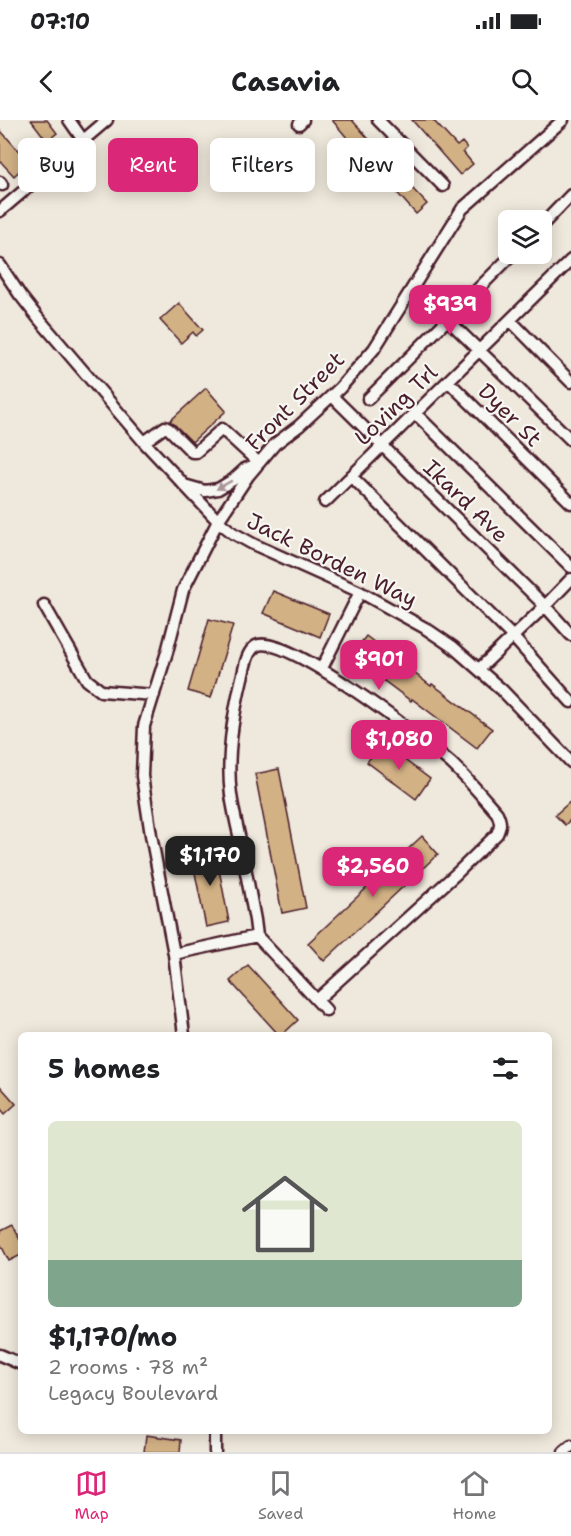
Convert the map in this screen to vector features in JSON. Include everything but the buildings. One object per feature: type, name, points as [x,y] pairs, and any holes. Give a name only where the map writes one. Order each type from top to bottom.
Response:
[{"type":"street","points":[[69,120],[82,138]]},
{"type":"street","points":[[85,138],[107,120]]},
{"type":"street","points":[[378,120],[443,186]]},
{"type":"street","name":"Front Street","points":[[184,1032],[174,954],[142,776],[144,726],[183,590],[218,521],[248,476],[275,444],[332,396],[374,349],[462,209],[563,120]]},
{"type":"street","points":[[0,211],[22,192]]},
{"type":"street","points":[[552,215],[571,195]]},
{"type":"street","name":"Loving Trl","points":[[325,502],[571,260]]},
{"type":"street","points":[[368,399],[503,264]]},
{"type":"street","name":"Jack Borden Way","points":[[0,265],[20,295],[144,442],[218,521],[253,544],[360,592],[425,628],[453,647],[502,690],[571,762]]},
{"type":"street","points":[[447,319],[571,440]]},
{"type":"street","points":[[510,320],[571,382]]},
{"type":"street","name":"Dyer St","points":[[448,381],[571,503]]},
{"type":"street","name":"Ikard Ave","points":[[332,396],[545,606],[571,635]]},
{"type":"street","points":[[415,413],[571,567]]},
{"type":"street","points":[[144,442],[165,428],[169,429],[192,452],[196,452],[222,429],[260,463],[245,469],[219,489],[205,491],[184,485]]},
{"type":"street","points":[[351,476],[513,637],[571,702]]},
{"type":"street","points":[[479,669],[571,579]]},
{"type":"street","points":[[322,668],[360,592]]},
{"type":"street","points":[[44,605],[87,680],[95,687],[101,691],[154,695]]},
{"type":"street","points":[[317,1000],[497,834],[501,821],[497,813],[453,766],[346,684],[322,668],[273,645],[261,643],[253,648],[248,657],[236,702],[233,719],[231,795],[257,936],[326,1010]]},
{"type":"street","points":[[174,954],[257,936]]},
{"type":"street","points":[[0,1356],[18,1363]]},
{"type":"street","points":[[215,1434],[215,1452]]},
{"type":"street","points":[[564,1452],[571,1446]]}]
